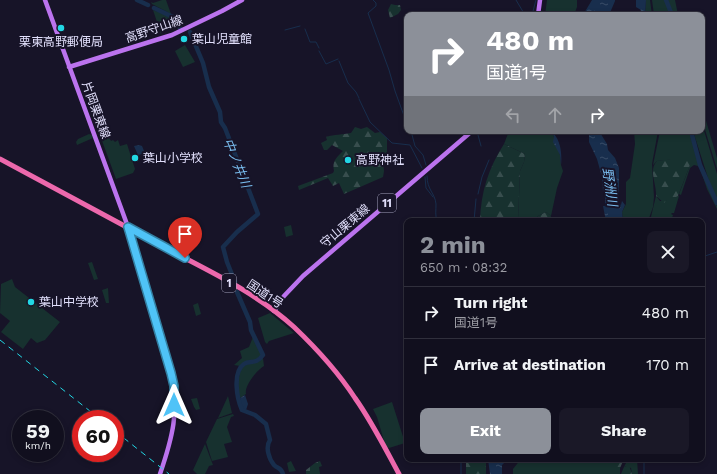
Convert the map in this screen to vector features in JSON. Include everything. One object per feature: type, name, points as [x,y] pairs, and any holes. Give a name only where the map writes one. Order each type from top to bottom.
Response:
[{"type":"highway","name":"国道1号","points":[[0,159],[223,279],[274,311],[309,343],[337,374],[366,414],[399,474]]},
{"type":"main road","name":"片岡栗東線","points":[[45,0],[128,227],[174,386],[174,429],[160,474]]},
{"type":"main road","name":"高野守山線","points":[[69,66],[172,35],[242,0]]},
{"type":"main road","points":[[538,12],[540,0]]},
{"type":"main road","name":"守山栗東線","points":[[274,311],[284,296],[302,276],[468,134]]},
{"type":"green space","points":[[166,0],[171,14],[152,4],[151,2],[153,3]]},
{"type":"green space","points":[[547,0],[577,0],[575,12],[545,12]]},
{"type":"green space","points":[[646,0],[650,0],[652,12],[645,12]]},
{"type":"green space","points":[[652,0],[675,0],[677,12],[654,12]]},
{"type":"green space","points":[[391,4],[400,5],[401,10],[398,14],[390,18],[388,10]]},
{"type":"green space","points":[[153,10],[171,17],[171,20],[161,34]]},
{"type":"green space","points":[[185,45],[195,62],[183,67],[175,51]]},
{"type":"green space","points":[[705,117],[717,158],[717,169],[705,130]]},
{"type":"green space","points":[[355,127],[361,129],[367,127],[375,133],[380,132],[387,138],[387,153],[382,154],[384,171],[383,177],[344,194],[339,183],[333,186],[328,178],[299,190],[298,186],[333,173],[335,160],[343,151],[332,145],[327,150],[324,150],[321,143],[327,140],[326,137],[351,133]]},
{"type":"green space","points":[[89,134],[92,135],[93,138],[77,145],[76,142],[78,139]]},
{"type":"green space","points":[[508,134],[553,134],[560,155],[563,171],[557,188],[551,216],[546,212],[536,218],[518,218],[520,171],[524,162],[525,154],[504,144]]},
{"type":"green space","points":[[634,134],[657,134],[652,164],[654,197],[653,207],[649,218],[623,218],[622,212],[626,204],[626,182],[630,178],[635,144]]},
{"type":"green space","points":[[659,134],[692,134],[708,187],[717,209],[698,166],[694,165],[690,168],[681,195],[679,194],[690,165],[682,160],[674,159],[657,161],[653,165]]},
{"type":"green space","points":[[694,134],[705,134],[717,174],[717,202]]},
{"type":"green space","points":[[108,136],[111,141],[113,140],[115,142],[118,140],[120,146],[127,144],[135,169],[133,173],[116,179],[101,138]]},
{"type":"green space","points":[[504,144],[525,154],[524,162],[520,171],[518,218],[480,218],[486,181],[498,153]]},
{"type":"green space","points":[[678,158],[690,160],[690,165],[678,196],[672,201],[667,200],[664,203],[656,196],[653,173],[654,165],[657,161]]},
{"type":"green space","points":[[656,196],[660,201],[679,196],[674,213],[671,214],[673,215],[672,218],[651,218]]},
{"type":"green space","points":[[546,212],[551,216],[551,218],[536,218]]},
{"type":"green space","points":[[291,225],[293,235],[286,237],[284,227]]},
{"type":"green space","points":[[92,262],[98,279],[94,280],[88,263]]},
{"type":"green space","points":[[12,279],[15,287],[60,322],[45,340],[37,343],[31,338],[23,349],[1,332],[10,321],[0,313],[1,284]]},
{"type":"green space","points":[[108,288],[109,303],[106,303],[102,290]]},
{"type":"green space","points":[[198,303],[201,314],[196,316],[193,305]]},
{"type":"green space","points":[[270,313],[294,333],[269,341],[267,344],[265,342],[258,318]]},
{"type":"green space","points":[[253,337],[262,354],[261,356],[252,362],[244,363],[240,366],[234,365],[242,358],[240,351],[249,347]]},
{"type":"green space","points":[[263,358],[264,366],[252,378],[247,387],[246,394],[240,398],[237,386],[241,368]]},
{"type":"green space","points":[[228,396],[232,413],[218,418]]},
{"type":"green space","points":[[197,398],[200,409],[196,410],[191,399]]},
{"type":"green space","points":[[392,402],[404,443],[389,448],[387,447],[373,409]]},
{"type":"green space","points":[[233,414],[234,416],[231,417],[227,427],[232,442],[224,444],[228,457],[212,461],[206,442],[217,419]]},
{"type":"green space","points":[[205,444],[213,465],[209,466],[205,474],[197,474],[193,470]]},
{"type":"green space","points":[[291,461],[296,471],[289,472],[287,463]]},
{"type":"green space","points":[[320,461],[322,466],[319,467],[320,474],[306,474],[306,470]]},
{"type":"green space","points":[[466,462],[486,462],[486,474],[466,474]]},
{"type":"green space","points":[[519,462],[615,462],[615,474],[513,474],[513,469]]},
{"type":"green space","points":[[615,462],[623,462],[620,468],[620,474],[615,474]]},
{"type":"green space","points":[[626,462],[637,462],[638,474],[632,474],[631,468],[626,466],[624,467]]},
{"type":"green space","points":[[629,465],[632,474],[621,474],[624,467]]},
{"type":"water","points":[[592,0],[615,0],[610,12],[585,12]]},
{"type":"water","points":[[636,0],[646,0],[645,12],[640,12],[641,10],[636,7]]},
{"type":"water","points":[[553,134],[558,141],[561,157],[561,165],[560,155],[553,142]]},
{"type":"water","name":"野洲川","points":[[589,134],[601,134],[607,144],[608,150],[615,158],[619,168],[619,204],[621,205],[622,201],[625,205],[622,212],[623,218],[605,218],[603,206],[605,206],[605,189],[603,191],[602,177],[597,159],[589,142]]},
{"type":"water","points":[[134,146],[142,146],[144,151],[142,154],[138,155]]},
{"type":"water","points":[[245,395],[248,404],[246,410],[242,408],[240,398]]},
{"type":"water","points":[[488,462],[505,462],[502,465],[502,474],[490,474]]},
{"type":"waterway","name":"中ノ井川","points":[[137,0],[148,5]]},
{"type":"waterway","points":[[373,0],[376,3],[376,6],[368,13],[404,116]]},
{"type":"waterway","points":[[516,0],[523,12]]},
{"type":"waterway","points":[[533,12],[536,0]]},
{"type":"waterway","points":[[666,0],[671,12]]},
{"type":"waterway","name":"中ノ井川","points":[[154,8],[173,17],[180,28]]},
{"type":"waterway","points":[[285,30],[300,26]]},
{"type":"waterway","points":[[305,29],[310,42],[316,42],[319,48]]},
{"type":"waterway","name":"中ノ井川","points":[[190,32],[203,63],[209,87],[220,112],[221,122],[225,128],[258,214],[237,232],[223,247],[235,282]]},
{"type":"waterway","points":[[319,51],[326,64],[338,59]]},
{"type":"waterway","points":[[339,61],[348,83],[359,98]]},
{"type":"waterway","points":[[359,99],[370,122],[392,143],[410,145],[422,168]]},
{"type":"waterway","points":[[412,134],[415,146],[423,155],[426,165]]},
{"type":"waterway","points":[[478,134],[481,146]]},
{"type":"waterway","points":[[692,134],[700,165],[717,203]]},
{"type":"waterway","points":[[478,194],[482,177],[489,160]]},
{"type":"waterway","points":[[427,176],[428,185],[436,204],[436,218]]},
{"type":"waterway","points":[[425,177],[426,188],[433,197]]},
{"type":"waterway","points":[[474,218],[476,199]]},
{"type":"waterway","points":[[705,256],[717,252]]},
{"type":"waterway","name":"中ノ井川","points":[[237,292],[250,322],[251,330],[263,355],[258,360],[246,363],[240,368],[237,379],[237,393],[242,410],[255,415],[266,424],[270,440],[268,446],[269,456],[274,465],[280,469],[283,474]]},
{"type":"waterway","points":[[461,462],[461,474]]},
{"type":"waterway","points":[[644,462],[644,474]]},
{"type":"railway","points":[[0,340],[89,410]]},
{"type":"railway","points":[[124,438],[169,474]]},
{"type":"place","name":"栗東高野郵便局","points":[[61,28]]},
{"type":"place","name":"葉山児童館","points":[[184,39]]},
{"type":"place","name":"葉山小学校","points":[[135,158]]},
{"type":"place","name":"高野神社","points":[[348,160]]},
{"type":"place","name":"葉山中学校","points":[[31,302]]},
{"type":"route","points":[[174,405],[174,386],[171,373],[128,227],[185,258]]}]
